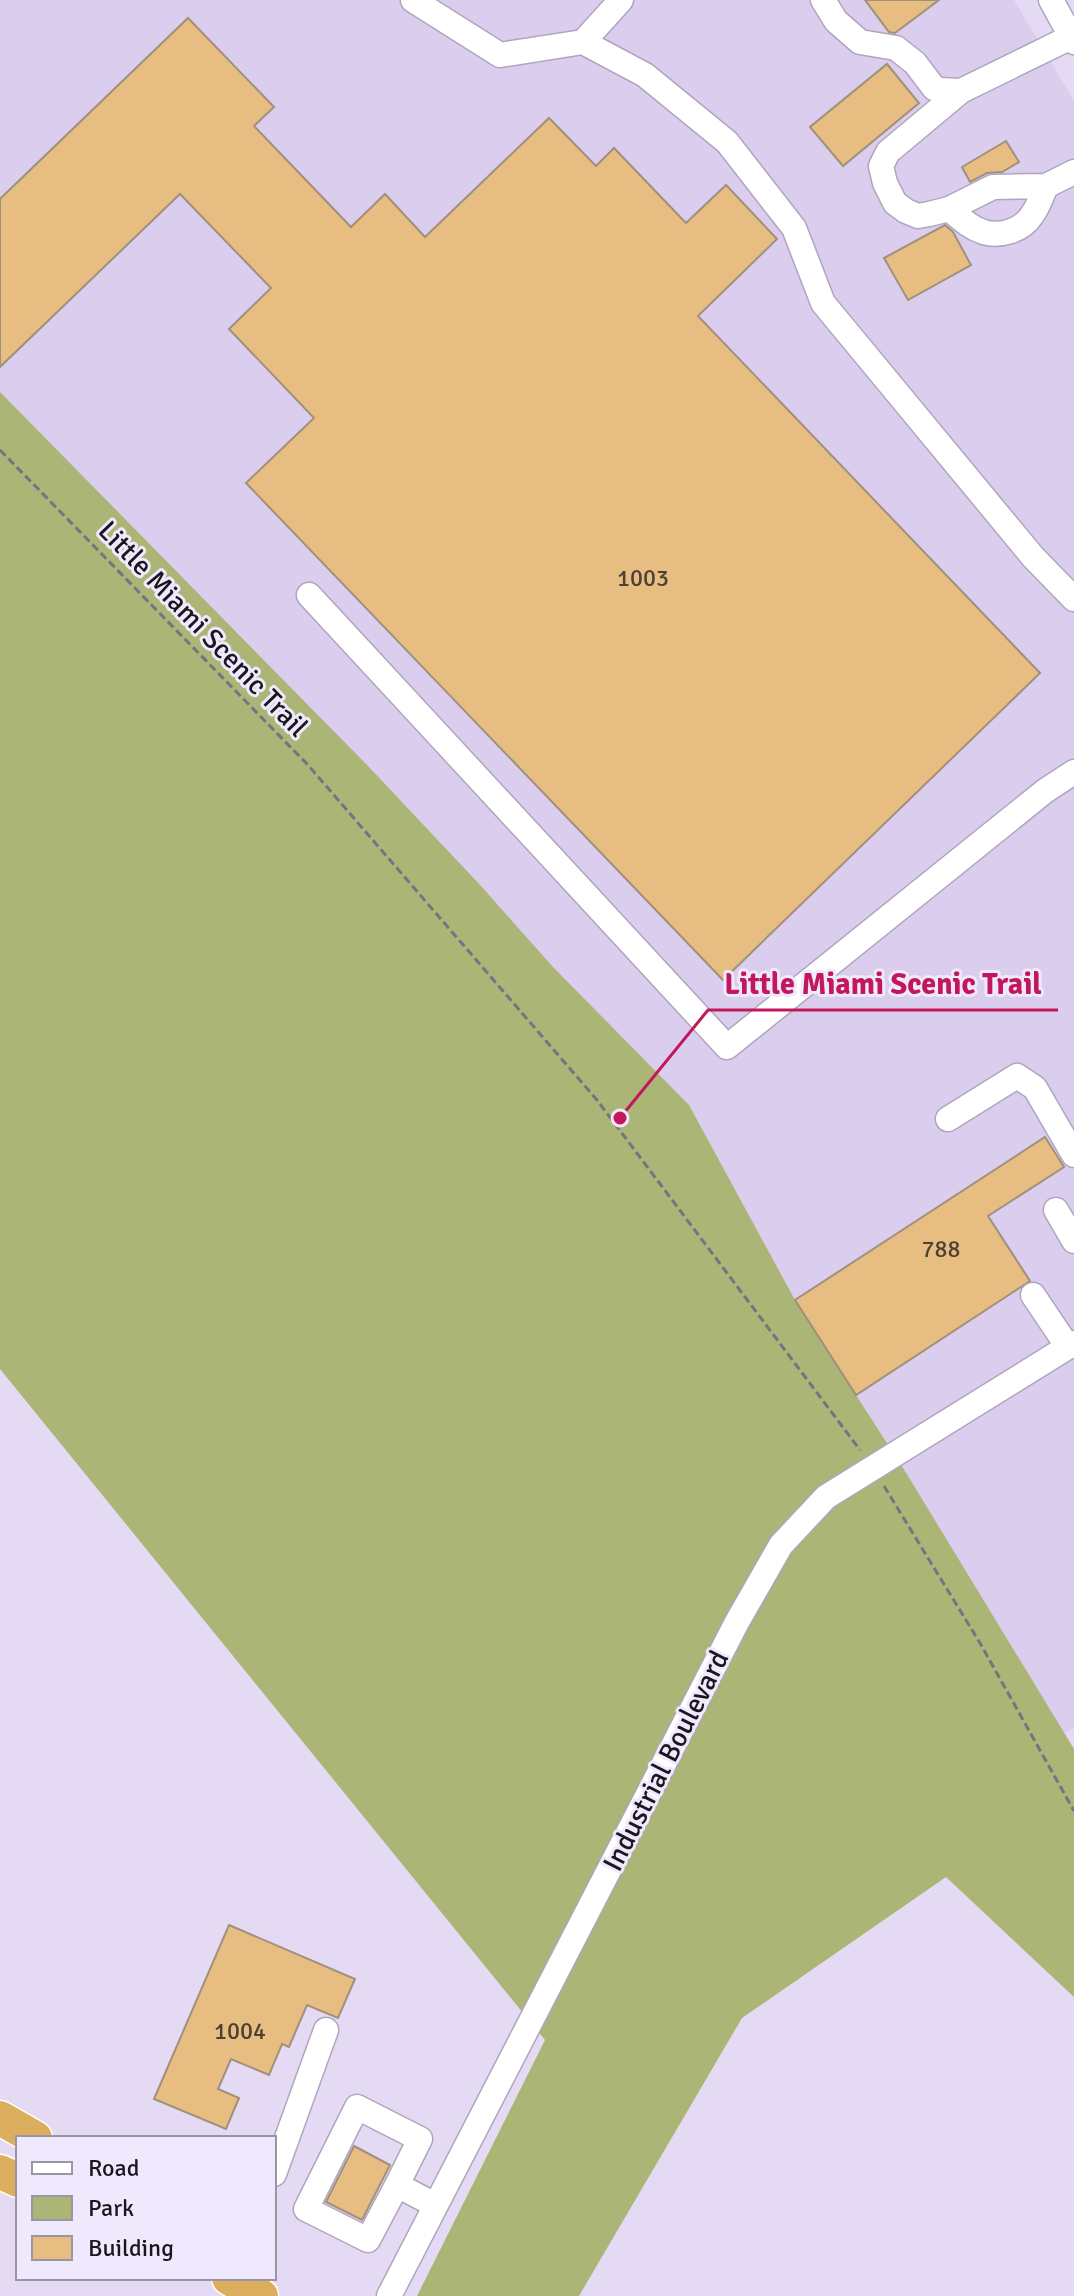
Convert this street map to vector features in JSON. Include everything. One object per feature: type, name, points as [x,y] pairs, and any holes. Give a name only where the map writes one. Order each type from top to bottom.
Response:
[{"type":"highway","points":[[0,2118],[32,2136]]},
{"type":"highway","points":[[243,2282],[282,2296]]},
{"type":"street","points":[[413,0],[500,55],[583,42],[645,75],[727,142],[794,228],[823,303],[1033,557],[1074,599]]},
{"type":"street","points":[[583,42],[621,0]]},
{"type":"street","points":[[823,0],[836,21],[860,42],[896,48],[915,63],[934,88],[961,91]]},
{"type":"street","points":[[1051,0],[1072,39],[961,91],[888,152],[881,166],[895,203],[918,216],[949,209],[993,187],[1046,186],[1074,172]]},
{"type":"street","points":[[949,209],[983,232],[1005,234],[1020,228],[1032,217],[1046,186]]},
{"type":"street","points":[[309,595],[727,1047],[1045,791],[1074,772]]},
{"type":"street","points":[[948,1119],[1017,1076],[1035,1088],[1074,1155]]},
{"type":"street","points":[[1056,1210],[1074,1241]]},
{"type":"street","points":[[1033,1295],[1071,1345]]},
{"type":"street","name":"Industrial Boulevard","points":[[389,2296],[737,1622],[781,1545],[826,1497],[1071,1345]]},
{"type":"street","points":[[276,2168],[326,2030]]},
{"type":"street","points":[[357,2107],[420,2139],[397,2185],[368,2240],[306,2209],[357,2107]]},
{"type":"street","points":[[397,2185],[435,2205]]},
{"type":"path","name":"Little Miami Scenic Trail","points":[[0,450],[308,765],[587,1088],[874,1468],[980,1643],[1074,1811]]},
{"type":"shaded area","points":[[0,0],[1014,0],[1074,101],[1074,1728],[1062,1735],[795,1300],[689,1105],[0,408]]},
{"type":"green space","points":[[0,392],[368,766],[553,967],[689,1105],[795,1300],[908,1476],[1074,1749],[1074,1997],[946,1877],[742,2018],[579,2296],[417,2296],[545,2040],[0,1369]]},
{"type":"building","points":[[865,0],[939,0],[895,33],[889,32]]},
{"type":"building","points":[[188,18],[274,107],[254,126],[351,227],[385,194],[425,237],[549,118],[596,166],[614,148],[686,223],[726,185],[777,239],[698,316],[1040,673],[723,980],[246,483],[314,418],[229,329],[271,288],[180,194],[0,367],[0,199]]},
{"type":"building","points":[[887,64],[919,103],[843,166],[810,127]]},
{"type":"building","points":[[1006,141],[1019,162],[1002,172],[987,173],[970,182],[962,167]]},
{"type":"building","points":[[945,225],[953,232],[971,265],[908,300],[884,258]]},
{"type":"building","points":[[1045,1137],[1064,1167],[988,1216],[1030,1281],[856,1395],[795,1300]]},
{"type":"building","points":[[229,1925],[355,1979],[338,2018],[307,2005],[289,2047],[282,2044],[269,2075],[231,2059],[218,2089],[239,2098],[226,2129],[154,2099]]},
{"type":"building","points":[[354,2146],[390,2165],[362,2220],[326,2202]]},
{"type":"place","name":"Little Miami Scenic Trail","points":[[620,1118]]}]
